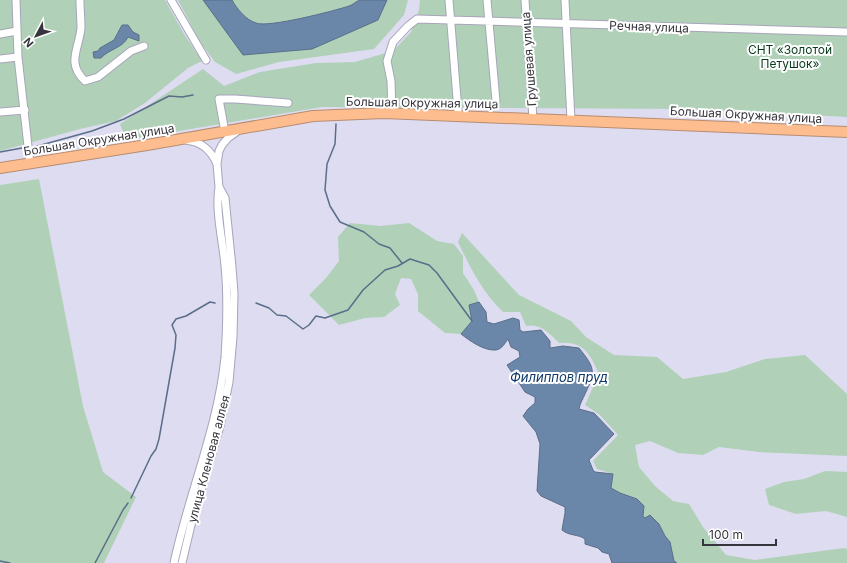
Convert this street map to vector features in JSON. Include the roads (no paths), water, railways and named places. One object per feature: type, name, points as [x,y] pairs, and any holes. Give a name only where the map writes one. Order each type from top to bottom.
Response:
[{"type":"highway","name":"Большая Окружная улица","points":[[0,168],[178,140],[313,116],[392,114],[847,132]]},
{"type":"street","points":[[16,0],[18,57],[30,164]]},
{"type":"street","points":[[80,0],[81,30],[76,48],[75,64],[78,74],[85,81],[98,77],[131,51],[144,46]]},
{"type":"street","points":[[171,0],[206,60]]},
{"type":"street","points":[[449,0],[458,111]]},
{"type":"street","points":[[487,0],[496,101]]},
{"type":"street","name":"Грушевая улица","points":[[525,0],[533,119]]},
{"type":"street","points":[[565,0],[571,120]]},
{"type":"street","name":"Речная улица","points":[[392,114],[391,81],[387,61],[393,42],[417,19],[847,32]]},
{"type":"street","points":[[0,34],[17,31]]},
{"type":"street","points":[[0,59],[18,57]]},
{"type":"street","points":[[225,132],[219,100],[235,99],[288,103]]},
{"type":"street","points":[[0,112],[25,110]]},
{"type":"street","points":[[217,164],[219,151],[222,145],[228,138],[241,129]]},
{"type":"street","points":[[178,140],[189,141],[203,146],[214,157],[217,164]]},
{"type":"street","name":"улица Кленовая аллея","points":[[182,563],[191,525],[220,426],[232,359],[234,315],[232,267],[224,198],[220,187],[217,164]]},
{"type":"street","name":"улица Кленовая аллея","points":[[174,563],[213,424],[225,359],[227,293],[218,199],[220,187]]},
{"type":"water","points":[[203,0],[232,0],[245,17],[252,22],[263,24],[316,15],[349,6],[360,0],[387,0],[378,20],[312,49],[243,55]]},
{"type":"water","points":[[122,25],[128,25],[133,32],[139,35],[139,41],[128,37],[123,44],[108,52],[101,58],[94,58],[93,52],[98,51],[100,48],[114,40]]},
{"type":"water","name":"Филиппов пруд","points":[[479,302],[486,312],[487,322],[494,324],[513,318],[519,320],[520,330],[523,332],[541,330],[550,341],[550,348],[563,346],[579,348],[591,365],[592,375],[579,409],[594,413],[614,434],[589,460],[593,470],[595,472],[613,474],[611,488],[637,499],[644,506],[643,516],[645,518],[650,515],[659,524],[670,542],[674,561],[677,563],[612,563],[609,554],[602,552],[598,548],[585,544],[585,539],[582,537],[562,530],[565,507],[541,496],[537,491],[540,444],[536,432],[523,416],[535,403],[535,397],[525,392],[507,365],[520,357],[519,351],[511,347],[508,339],[500,348],[491,350],[477,345],[461,334],[472,321],[469,305]]},
{"type":"waterway","points":[[34,147],[92,131],[124,119],[169,96],[182,97],[193,95]]},
{"type":"waterway","points":[[336,124],[335,144],[327,164],[325,190],[330,206],[340,222],[364,232],[379,244],[390,248],[402,263]]},
{"type":"waterway","points":[[0,152],[22,148]]},
{"type":"waterway","points":[[256,303],[269,308],[277,315],[286,316],[303,329],[309,325],[316,316],[325,318],[348,310],[363,290],[385,270],[398,266],[410,259],[429,265],[437,273],[472,321]]},
{"type":"waterway","points":[[131,498],[151,456],[156,449],[159,439],[175,348],[176,335],[172,325],[176,319],[186,316],[210,302],[215,303]]},
{"type":"waterway","points":[[95,563],[128,503]]},
{"type":"waterway","points":[[0,561],[10,563]]},
{"type":"park label","name":"СНТ «Золотой Петушок»","points":[[790,57]]}]
